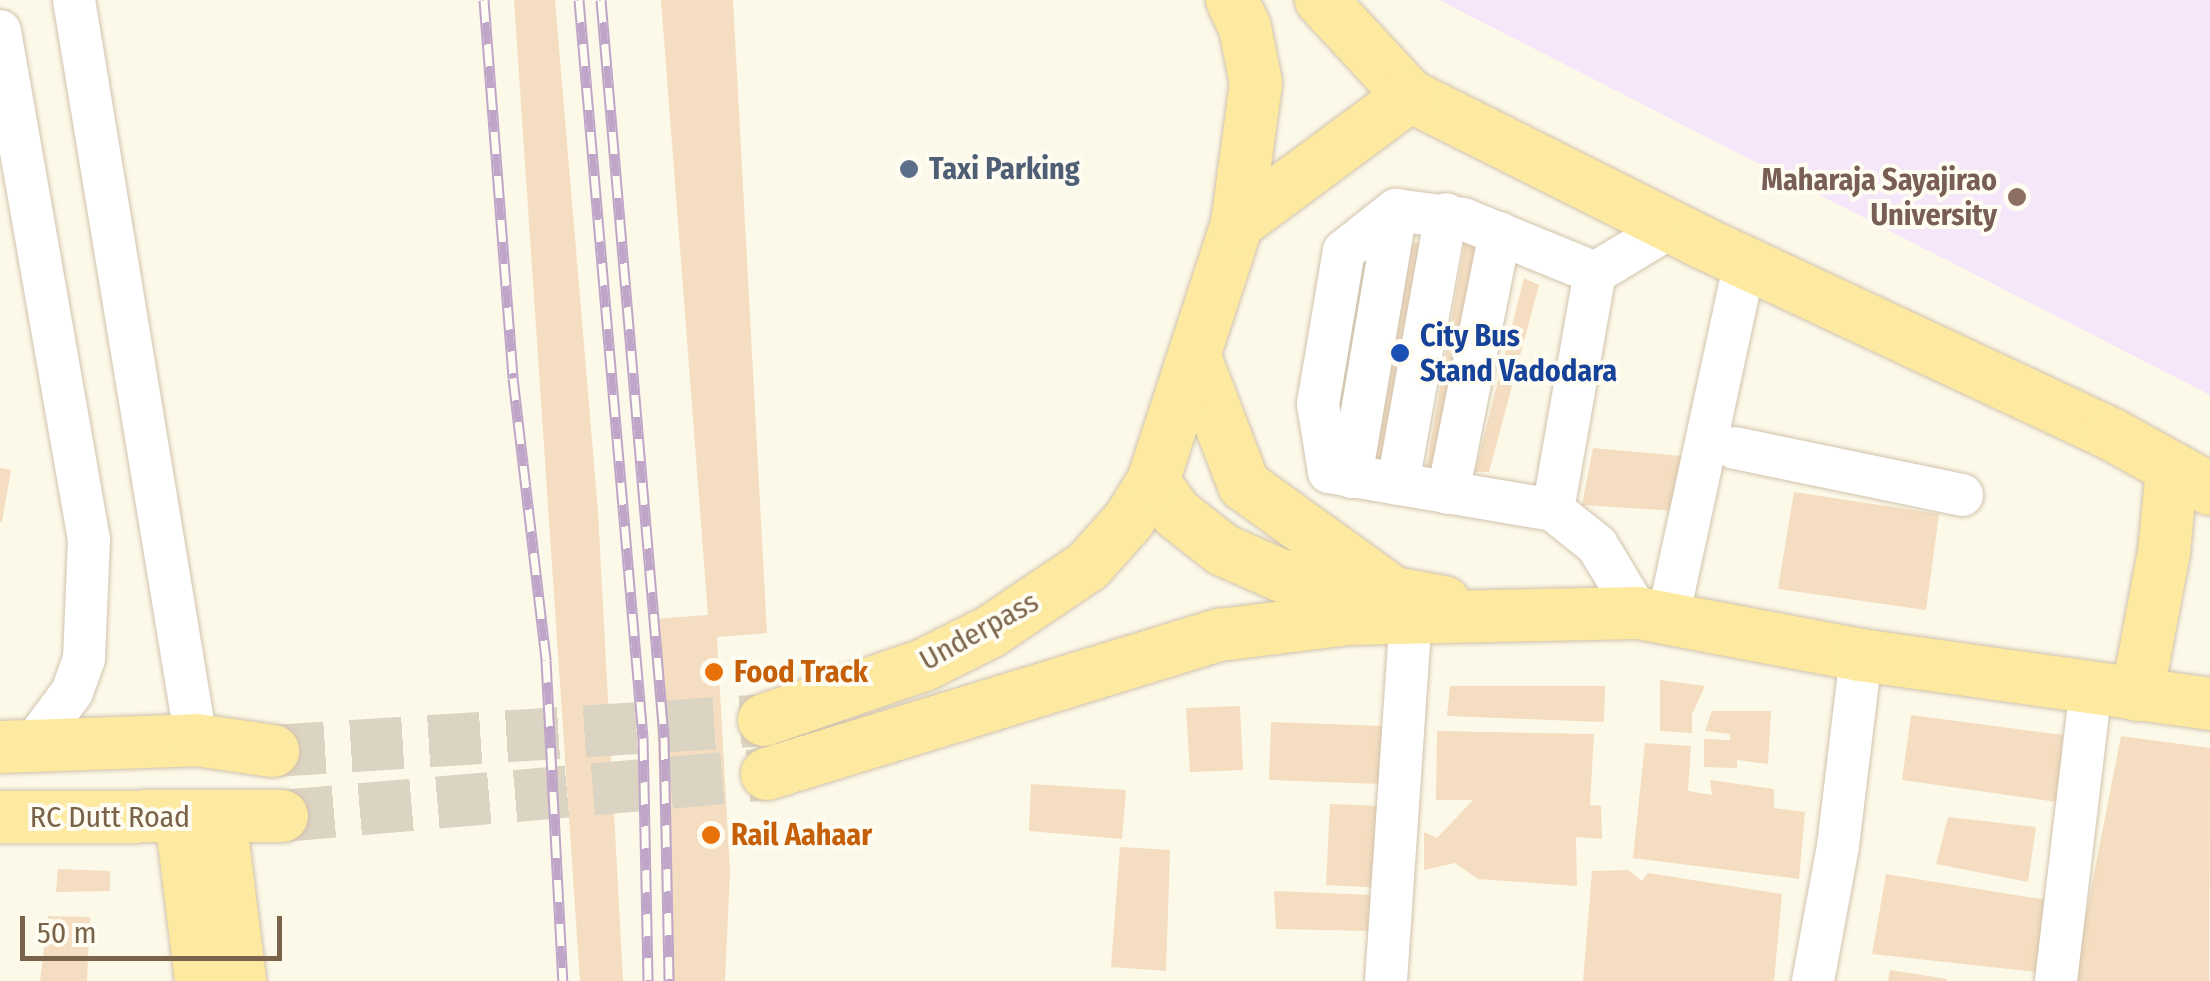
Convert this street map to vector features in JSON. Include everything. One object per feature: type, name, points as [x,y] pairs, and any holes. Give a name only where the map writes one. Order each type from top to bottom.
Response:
[{"type":"main road","name":"Underpass","points":[[764,720],[924,665],[990,632],[1088,566],[1130,520],[1153,481],[1238,224],[1256,84],[1245,28],[1232,0]]},
{"type":"main road","points":[[1321,0],[1410,96],[1758,269],[2111,434],[2191,479],[2114,692]]},
{"type":"main road","points":[[1238,224],[1410,96]]},
{"type":"main road","points":[[1196,360],[1244,485],[1403,606]]},
{"type":"main road","points":[[1153,481],[1178,514],[1223,550],[1282,576],[1403,606],[1524,616],[1668,618],[1862,656],[2210,704]]},
{"type":"main road","points":[[767,774],[1220,634],[1403,606]]},
{"type":"main road","points":[[16,747],[196,740],[273,750]]},
{"type":"main road","name":"RC Dutt Road","points":[[0,816],[200,817]]},
{"type":"main road","points":[[200,817],[282,816]]},
{"type":"main road","points":[[200,817],[201,981]]},
{"type":"main road","points":[[200,817],[240,981]]},
{"type":"street","points":[[74,0],[196,740]]},
{"type":"street","points":[[0,31],[89,540],[84,659],[72,692],[16,747]]},
{"type":"street","points":[[1595,273],[1446,214],[1396,210],[1344,251],[1318,404],[1328,472],[1553,510],[1598,545],[1668,618]]},
{"type":"street","points":[[1398,484],[1446,214]]},
{"type":"street","points":[[1553,510],[1595,273],[1671,227]]},
{"type":"street","points":[[1448,493],[1500,233]]},
{"type":"street","points":[[1668,618],[1735,448],[1758,269]]},
{"type":"street","points":[[1668,618],[1758,269]]},
{"type":"street","points":[[1735,448],[1962,495]]},
{"type":"street","points":[[1386,981],[1403,606]]},
{"type":"street","points":[[1813,981],[1838,846],[1862,656]]},
{"type":"street","points":[[2056,981],[2114,692]]},
{"type":"shaded area","name":"Maharaja Sayajirao University","points":[[1439,0],[2210,0],[2210,395]]},
{"type":"building","points":[[514,0],[555,0],[598,512],[623,981],[580,981]]},
{"type":"building","points":[[661,0],[733,0],[767,633],[717,637],[730,872],[725,981],[667,981],[653,619],[708,615]]},
{"type":"building","name":"City Bus Stand Vadodara","points":[[1465,241],[1481,248],[1439,472],[1426,470]]},
{"type":"building","name":"City Bus Stand Vadodara","points":[[1413,242],[1430,246],[1387,463],[1371,460]]},
{"type":"building","name":"City Bus Stand Vadodara","points":[[1524,278],[1539,285],[1489,472],[1475,472]]},
{"type":"building","points":[[1593,448],[1714,459],[1708,513],[1582,505]]},
{"type":"building","points":[[0,468],[11,470],[2,522],[0,522]]},
{"type":"building","points":[[1794,492],[1939,514],[1926,610],[1778,589]]},
{"type":"building","points":[[1660,680],[1705,686],[1692,714],[1692,733],[1660,731]]},
{"type":"building","points":[[1450,686],[1605,686],[1604,722],[1447,716]]},
{"type":"building","points":[[1240,706],[1243,770],[1190,772],[1186,708]]},
{"type":"building","points":[[1712,711],[1771,711],[1768,764],[1737,760],[1737,768],[1704,767],[1704,739],[1730,740],[1730,734],[1705,731]]},
{"type":"building","points":[[1911,715],[2063,735],[2057,802],[1902,780]]},
{"type":"building","points":[[1271,722],[1383,726],[1380,784],[1269,780]]},
{"type":"building","points":[[1437,731],[1594,734],[1590,805],[1601,806],[1602,839],[1576,837],[1577,886],[1478,879],[1455,863],[1424,870],[1424,832],[1437,838],[1473,800],[1436,800]]},
{"type":"building","points":[[2121,736],[2210,748],[2209,981],[2073,981]]},
{"type":"building","points":[[1645,743],[1691,746],[1688,791],[1712,795],[1710,780],[1774,789],[1774,808],[1805,812],[1799,879],[1633,858]]},
{"type":"building","points":[[1031,784],[1126,790],[1122,839],[1029,831]]},
{"type":"building","points":[[1330,804],[1382,806],[1384,888],[1326,885]]},
{"type":"building","points":[[1948,817],[2036,827],[2028,882],[1936,864]]},
{"type":"building","points":[[1120,847],[1170,850],[1166,971],[1111,967]]},
{"type":"building","points":[[58,869],[110,871],[110,891],[56,892]]},
{"type":"building","points":[[1628,870],[1642,881],[1648,873],[1782,894],[1774,981],[1583,981],[1592,871]]},
{"type":"building","points":[[1886,874],[2047,900],[2036,972],[1872,954]]},
{"type":"building","points":[[1274,891],[1374,895],[1374,931],[1276,929]]},
{"type":"building","points":[[48,916],[90,917],[87,981],[40,981]]},
{"type":"building","points":[[1890,970],[1947,979],[1947,981],[1888,981]]},
{"type":"tunnel","points":[[273,751],[764,720]]},
{"type":"tunnel","points":[[282,816],[767,774]]},
{"type":"railway","points":[[484,0],[513,378],[546,660],[563,981]]},
{"type":"railway","points":[[579,0],[643,738],[648,981]]},
{"type":"railway","points":[[601,0],[664,737],[669,981]]},
{"type":"place","name":"Taxi Parking","points":[[909,169]]},
{"type":"place","name":"Maharaja Sayajirao University","points":[[2017,197]]},
{"type":"place","name":"City Bus Stand Vadodara","points":[[1400,353]]},
{"type":"place","name":"Food Track","points":[[714,672]]},
{"type":"place","name":"Rail Aahaar","points":[[711,835]]}]
